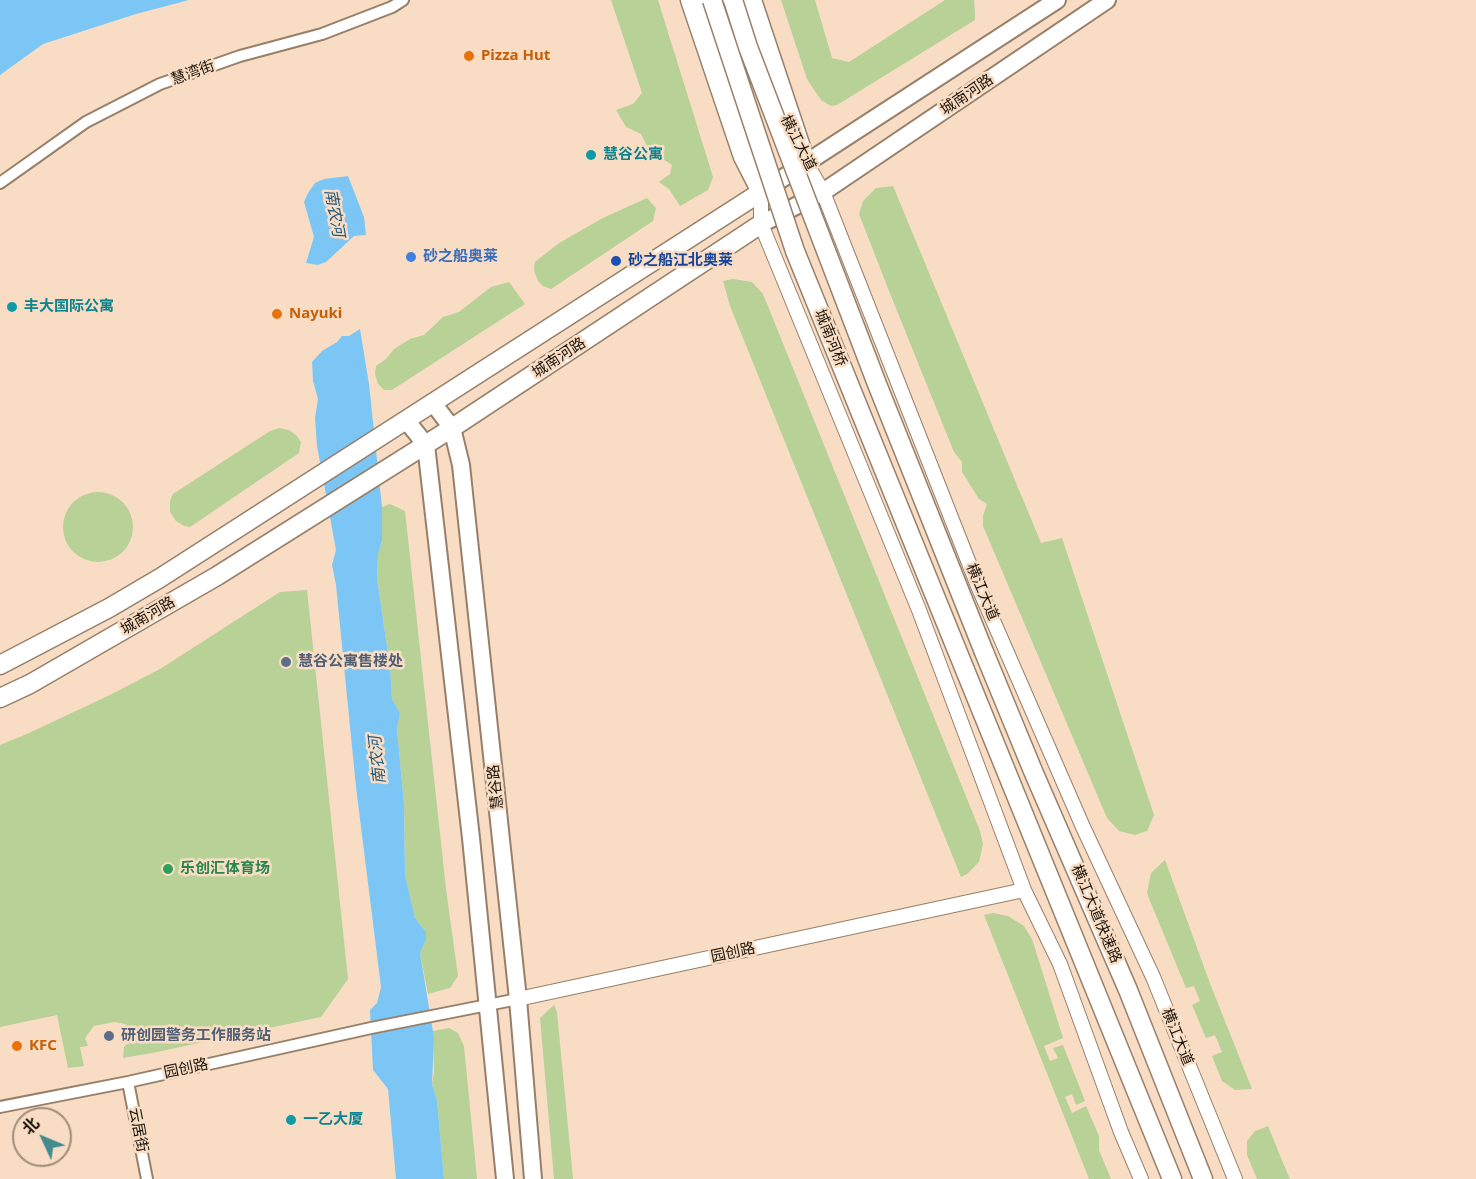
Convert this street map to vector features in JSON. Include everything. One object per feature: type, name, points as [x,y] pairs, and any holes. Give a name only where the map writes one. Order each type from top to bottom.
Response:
[{"type":"main road","points":[[690,0],[743,157],[761,192]]},
{"type":"main road","name":"城南河桥","points":[[712,0],[795,251],[965,670]]},
{"type":"main road","name":"城南河桥","points":[[733,0],[748,47],[877,384],[984,652]]},
{"type":"main road","points":[[752,0],[806,162]]},
{"type":"main road","name":"城南河路","points":[[0,665],[140,590],[1057,0]]},
{"type":"main road","name":"城南河路","points":[[0,698],[30,684],[217,576],[426,445],[761,224],[824,192],[1107,0]]},
{"type":"main road","name":"慧谷路","points":[[433,403],[452,428],[461,465],[518,999],[534,1179]]},
{"type":"main road","points":[[406,420],[426,445]]},
{"type":"main road","name":"慧谷路","points":[[426,445],[489,1005],[505,1179]]},
{"type":"main road","name":"横江大道快速路","points":[[984,652],[1128,990],[1203,1179]]},
{"type":"main road","name":"横江大道快速路","points":[[965,670],[1172,1179]]},
{"type":"main road","points":[[1128,990],[1169,1075],[1214,1179]]},
{"type":"main road","points":[[1105,1014],[1127,1089],[1159,1179]]},
{"type":"street","name":"慧湾街","points":[[0,183],[86,122],[160,84],[240,56],[322,34],[392,7],[403,0]]},
{"type":"street","points":[[701,0],[752,152],[761,192],[761,224],[915,599],[1024,890],[1060,964],[1121,1132],[1141,1179]]},
{"type":"street","name":"横江大道","points":[[743,0],[775,95],[792,136],[824,192],[978,586],[1083,827],[1153,977],[1235,1179]]},
{"type":"street","name":"园创路","points":[[0,1107],[128,1082],[371,1028],[518,999],[1024,890]]},
{"type":"street","name":"云居街","points":[[128,1082],[147,1179]]},
{"type":"green space","points":[[611,0],[658,0],[713,177],[708,190],[680,206],[669,189],[659,182],[670,174],[672,165],[649,150],[641,134],[626,127],[616,110],[633,104],[642,93]]},
{"type":"green space","points":[[781,0],[815,0],[832,58],[849,62],[945,0],[974,0],[975,20],[837,105],[831,106],[821,100],[807,79]]},
{"type":"green space","points":[[893,186],[1041,543],[1062,538],[1154,815],[1147,831],[1135,835],[1119,831],[1107,818],[983,526],[987,504],[979,499],[962,472],[962,462],[954,452],[889,291],[859,214],[863,201],[876,188]]},
{"type":"green space","points":[[647,198],[656,208],[653,221],[551,289],[538,281],[534,270],[535,262],[559,243],[603,218]]},
{"type":"green space","points":[[733,279],[752,282],[763,294],[980,831],[983,844],[979,862],[961,877],[730,306],[723,281]]},
{"type":"green space","points":[[509,282],[525,304],[392,390],[384,390],[378,384],[375,374],[376,366],[394,349],[410,339],[424,335],[443,317],[459,312],[491,287]]},
{"type":"green space","points":[[279,428],[289,430],[297,436],[301,442],[299,453],[190,527],[176,521],[170,512],[170,501],[173,494],[270,431]]},
{"type":"green space","points":[[105,492],[118,498],[127,507],[131,513],[133,527],[131,541],[123,552],[112,560],[91,562],[73,552],[65,541],[63,520],[73,502],[84,494]]},
{"type":"green space","points":[[390,504],[405,511],[446,889],[458,976],[450,988],[428,994],[420,953],[426,940],[426,932],[415,918],[405,875],[404,804],[397,729],[400,713],[392,699],[390,667],[377,578],[378,554],[382,541],[382,507]]},
{"type":"green space","name":"乐创汇体育场","points":[[307,590],[348,979],[321,1017],[152,1053],[123,1058],[124,1047],[131,1040],[131,1030],[125,1024],[115,1022],[94,1026],[85,1038],[88,1046],[80,1047],[84,1066],[68,1068],[57,1015],[0,1027],[0,745],[110,695],[160,669],[280,592]]},
{"type":"green space","points":[[1165,860],[1252,1089],[1235,1090],[1222,1081],[1212,1056],[1222,1052],[1215,1035],[1206,1038],[1192,1005],[1200,1001],[1194,986],[1186,988],[1150,901],[1147,893],[1151,873]]},
{"type":"green space","points":[[993,913],[1008,916],[1024,926],[1032,939],[1063,1038],[1044,1046],[1050,1061],[1058,1058],[1053,1048],[1063,1045],[1085,1101],[1076,1105],[1072,1094],[1065,1097],[1072,1113],[1086,1106],[1099,1136],[1099,1150],[1111,1179],[1089,1179],[984,915]]},
{"type":"green space","points":[[554,1005],[557,1012],[573,1179],[554,1179],[540,1018]]},
{"type":"green space","points":[[449,1028],[458,1033],[464,1046],[477,1179],[444,1179],[437,1100],[432,1084],[433,1031]]},
{"type":"green space","points":[[1268,1126],[1290,1179],[1257,1179],[1247,1155],[1247,1141],[1255,1131]]},
{"type":"water","points":[[0,0],[189,0],[136,14],[43,44],[0,75]]},
{"type":"water","name":"南农河","points":[[348,176],[364,217],[366,235],[354,236],[326,262],[318,265],[306,263],[314,237],[304,202],[308,193],[315,183],[324,179]]},
{"type":"water","name":"南农河","points":[[360,329],[369,384],[382,507],[382,541],[378,554],[377,578],[390,667],[392,699],[400,713],[397,729],[404,804],[405,875],[415,918],[426,932],[426,940],[420,953],[434,1038],[432,1084],[437,1100],[444,1179],[396,1179],[388,1089],[373,1070],[370,1010],[377,1003],[381,987],[332,565],[336,550],[317,446],[315,418],[318,399],[313,381],[312,362],[342,336],[349,336]]},
{"type":"place","name":"Pizza Hut","points":[[469,56]]},
{"type":"place","name":"慧谷公寓","points":[[591,155]]},
{"type":"place","name":"砂之船奥莱","points":[[411,257]]},
{"type":"place","name":"砂之船江北奥莱","points":[[616,261]]},
{"type":"place","name":"丰大国际公寓","points":[[12,307]]},
{"type":"place","name":"Nayuki","points":[[277,314]]},
{"type":"place","name":"慧谷公寓售楼处","points":[[286,662]]},
{"type":"place","name":"乐创汇体育场","points":[[168,869]]},
{"type":"place","name":"研创园警务工作服务站","points":[[109,1036]]},
{"type":"place","name":"KFC","points":[[17,1046]]},
{"type":"place","name":"一乙大厦","points":[[291,1120]]}]
